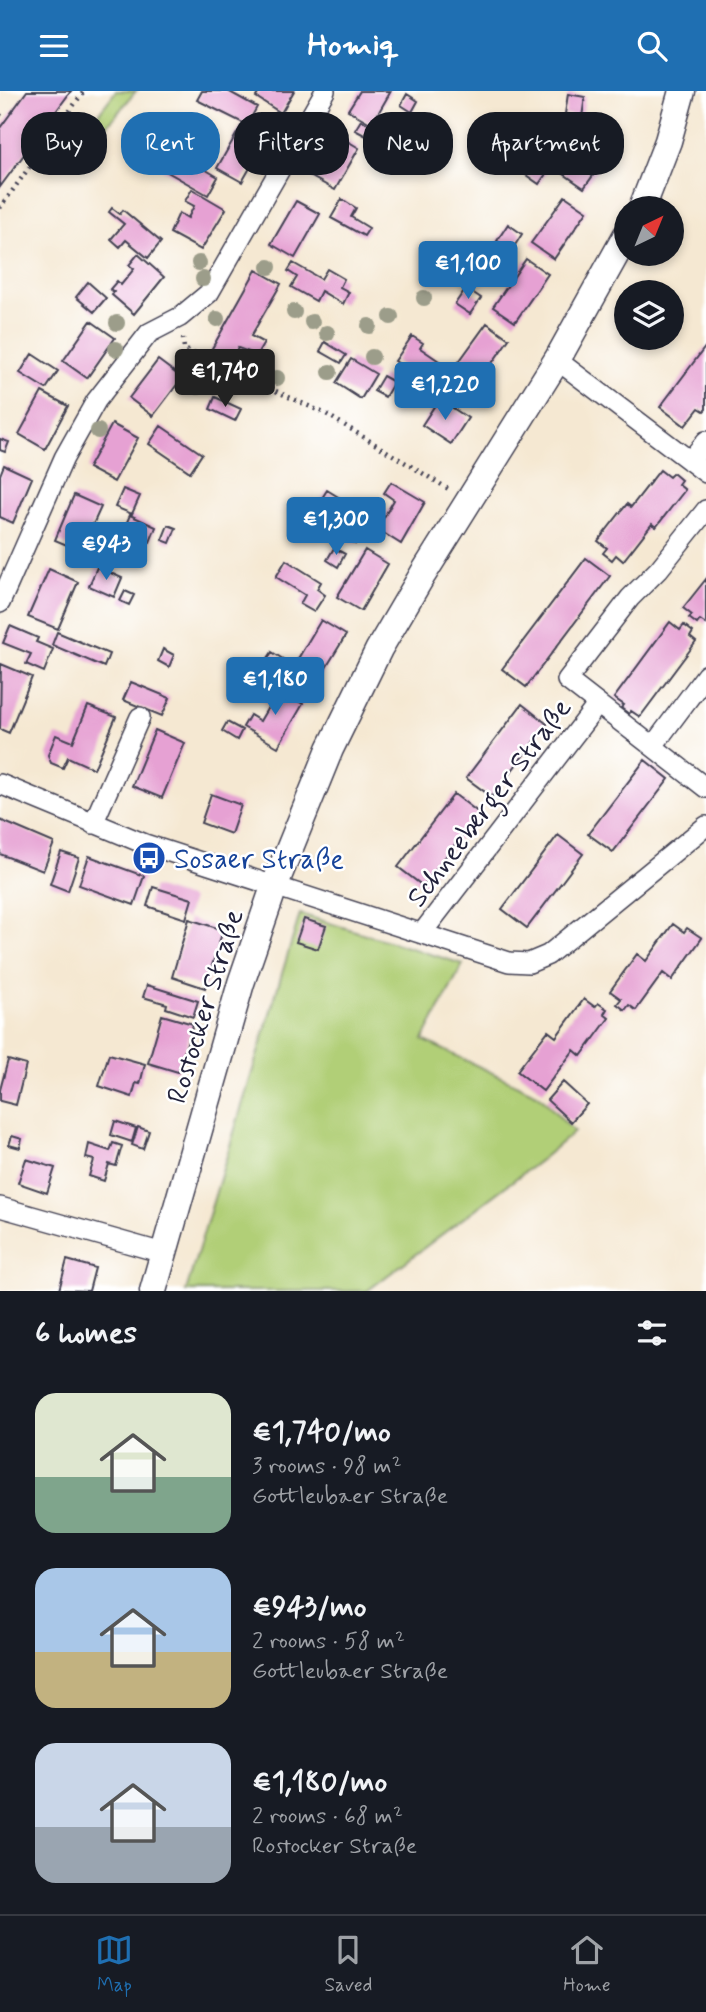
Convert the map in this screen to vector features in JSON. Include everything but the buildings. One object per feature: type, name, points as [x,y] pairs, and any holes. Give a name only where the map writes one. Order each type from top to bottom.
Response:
[{"type":"main road","points":[[647,196],[668,141],[682,91]]},
{"type":"main road","name":"Rostocker Straße","points":[[153,1291],[241,983],[274,887],[330,749],[379,649],[557,360],[614,258]]},
{"type":"street","points":[[0,603],[64,458],[96,401],[149,333],[180,317],[209,293],[325,91]]},
{"type":"street","points":[[557,360],[698,467],[706,441]]},
{"type":"street","name":"Schneeberger Straße","points":[[706,510],[659,569],[630,599],[567,680],[706,788]]},
{"type":"street","points":[[653,746],[706,675]]},
{"type":"street","name":"Schneeberger Straße","points":[[422,933],[598,704]]},
{"type":"street","points":[[93,824],[140,717]]},
{"type":"street","points":[[0,784],[145,844],[509,962],[529,963],[548,955],[706,826]]},
{"type":"street","points":[[0,1207],[163,1253]]},
{"type":"path","points":[[0,208],[84,91]]},
{"type":"path","points":[[0,115],[6,120]]},
{"type":"path","points":[[180,317],[184,349],[337,419],[468,502]]},
{"type":"green space","points":[[116,91],[136,91],[107,126],[107,112],[100,112]]},
{"type":"green space","points":[[300,914],[463,964],[423,1040],[539,1095],[574,1132],[367,1291],[186,1291]]},
{"type":"place","name":"Sosaer Straße","points":[[149,858]]}]
